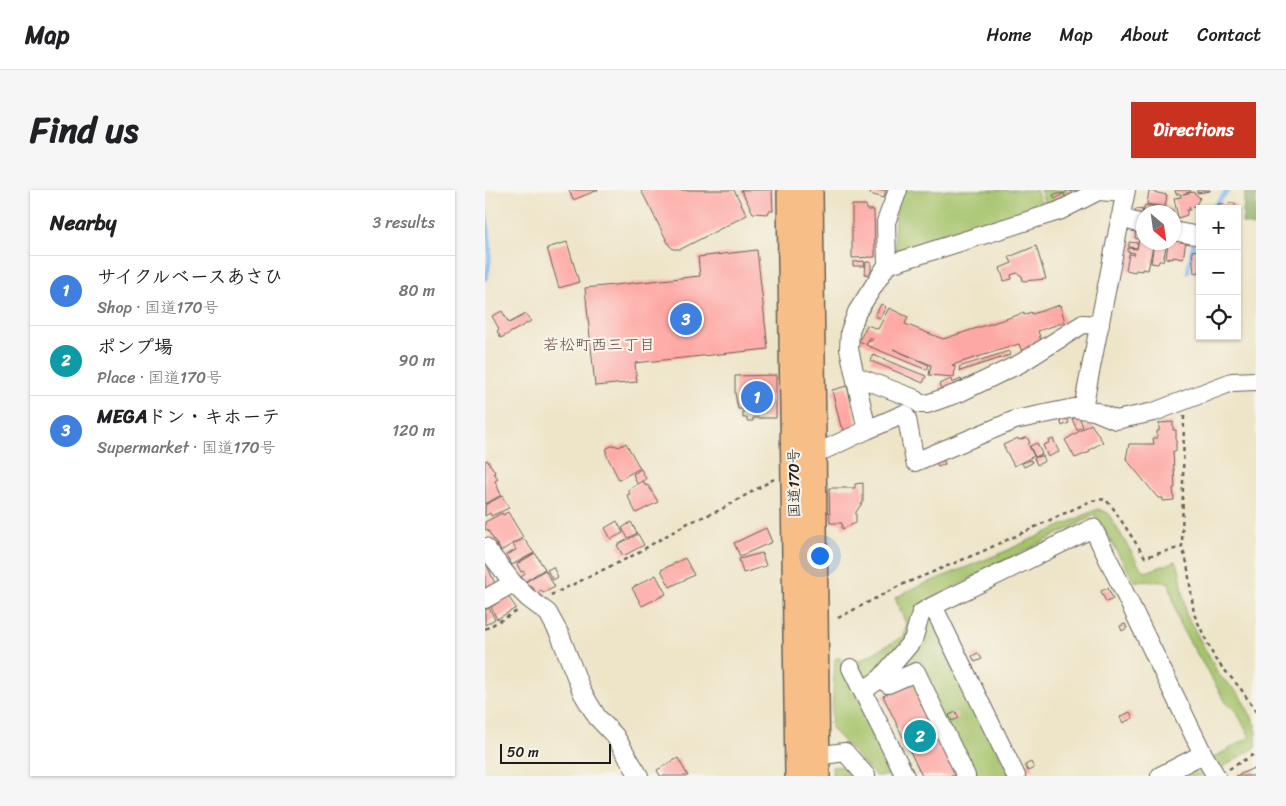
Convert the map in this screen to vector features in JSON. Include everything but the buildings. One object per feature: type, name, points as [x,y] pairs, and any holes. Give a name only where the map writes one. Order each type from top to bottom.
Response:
[{"type":"highway","name":"国道170号","points":[[790,190],[798,776]]},
{"type":"highway","name":"国道170号","points":[[810,190],[816,766]]},
{"type":"street","points":[[867,430],[849,349],[850,331],[857,312],[887,265],[886,222],[898,190]]},
{"type":"street","points":[[887,265],[1059,211],[1098,191],[1126,191],[1083,408]]},
{"type":"street","points":[[1121,218],[1136,222]]},
{"type":"street","points":[[1181,233],[1193,235]]},
{"type":"street","points":[[855,376],[913,398],[919,404],[927,404],[961,392],[1021,363],[1083,324],[1100,325]]},
{"type":"street","points":[[813,456],[904,414],[907,419],[915,462],[1015,420],[1074,408],[1094,411],[1117,420],[1154,412],[1232,382],[1256,381]]},
{"type":"street","points":[[863,691],[881,678],[913,640],[921,614],[933,606],[1093,528],[1203,754],[1216,776]]},
{"type":"street","points":[[485,547],[513,583],[548,613],[560,635],[582,692],[597,717],[615,736],[639,776]]},
{"type":"street","points":[[485,599],[513,583]]},
{"type":"street","points":[[933,606],[1016,776]]},
{"type":"street","points":[[851,668],[905,776]]},
{"type":"street","points":[[881,678],[889,684],[917,672],[966,776]]},
{"type":"street","points":[[816,766],[845,752],[866,776]]},
{"type":"street","points":[[1160,776],[1203,754]]},
{"type":"path","points":[[1184,401],[1182,547],[1187,563],[1194,614],[1215,659],[1241,689],[1256,712]]},
{"type":"path","points":[[485,629],[533,602],[632,556],[688,523],[720,510],[776,478],[794,475]]},
{"type":"path","points":[[1216,776],[1256,754]]},
{"type":"green space","points":[[909,190],[1036,190],[1043,207],[896,251],[895,221],[897,208],[901,192]]},
{"type":"green space","points":[[1040,190],[1081,190],[1046,205]]},
{"type":"green space","points":[[1245,190],[1256,190],[1256,227],[1242,223]]},
{"type":"green space","points":[[1098,509],[1108,513],[1139,565],[1146,572],[1176,561],[1180,572],[1186,614],[1219,675],[1239,694],[1256,725],[1256,747],[1208,776],[1174,776],[1197,767],[1250,737],[1236,711],[1227,704],[1179,624],[1169,582],[1134,581],[1096,515],[918,605],[911,638],[865,685],[854,664],[902,637],[907,626],[895,598]]},
{"type":"green space","points":[[931,617],[1010,776],[971,776],[895,670],[926,620]]},
{"type":"green space","points":[[839,657],[898,776],[875,776],[831,728],[835,659]]},
{"type":"green space","points":[[847,766],[855,776],[833,776],[832,767]]},
{"type":"waterway","points":[[1215,205],[1228,190]]},
{"type":"waterway","points":[[485,210],[490,254],[485,279]]},
{"type":"waterway","points":[[1188,272],[1194,239]]},
{"type":"place","name":"MEGAドン・キホーテ","points":[[686,319]]},
{"type":"place","name":"サイクルベースあさひ","points":[[757,397]]},
{"type":"place","name":"ポンプ場","points":[[920,736]]},
{"type":"district","name":"若松町西三丁目","points":[[599,344]]}]
